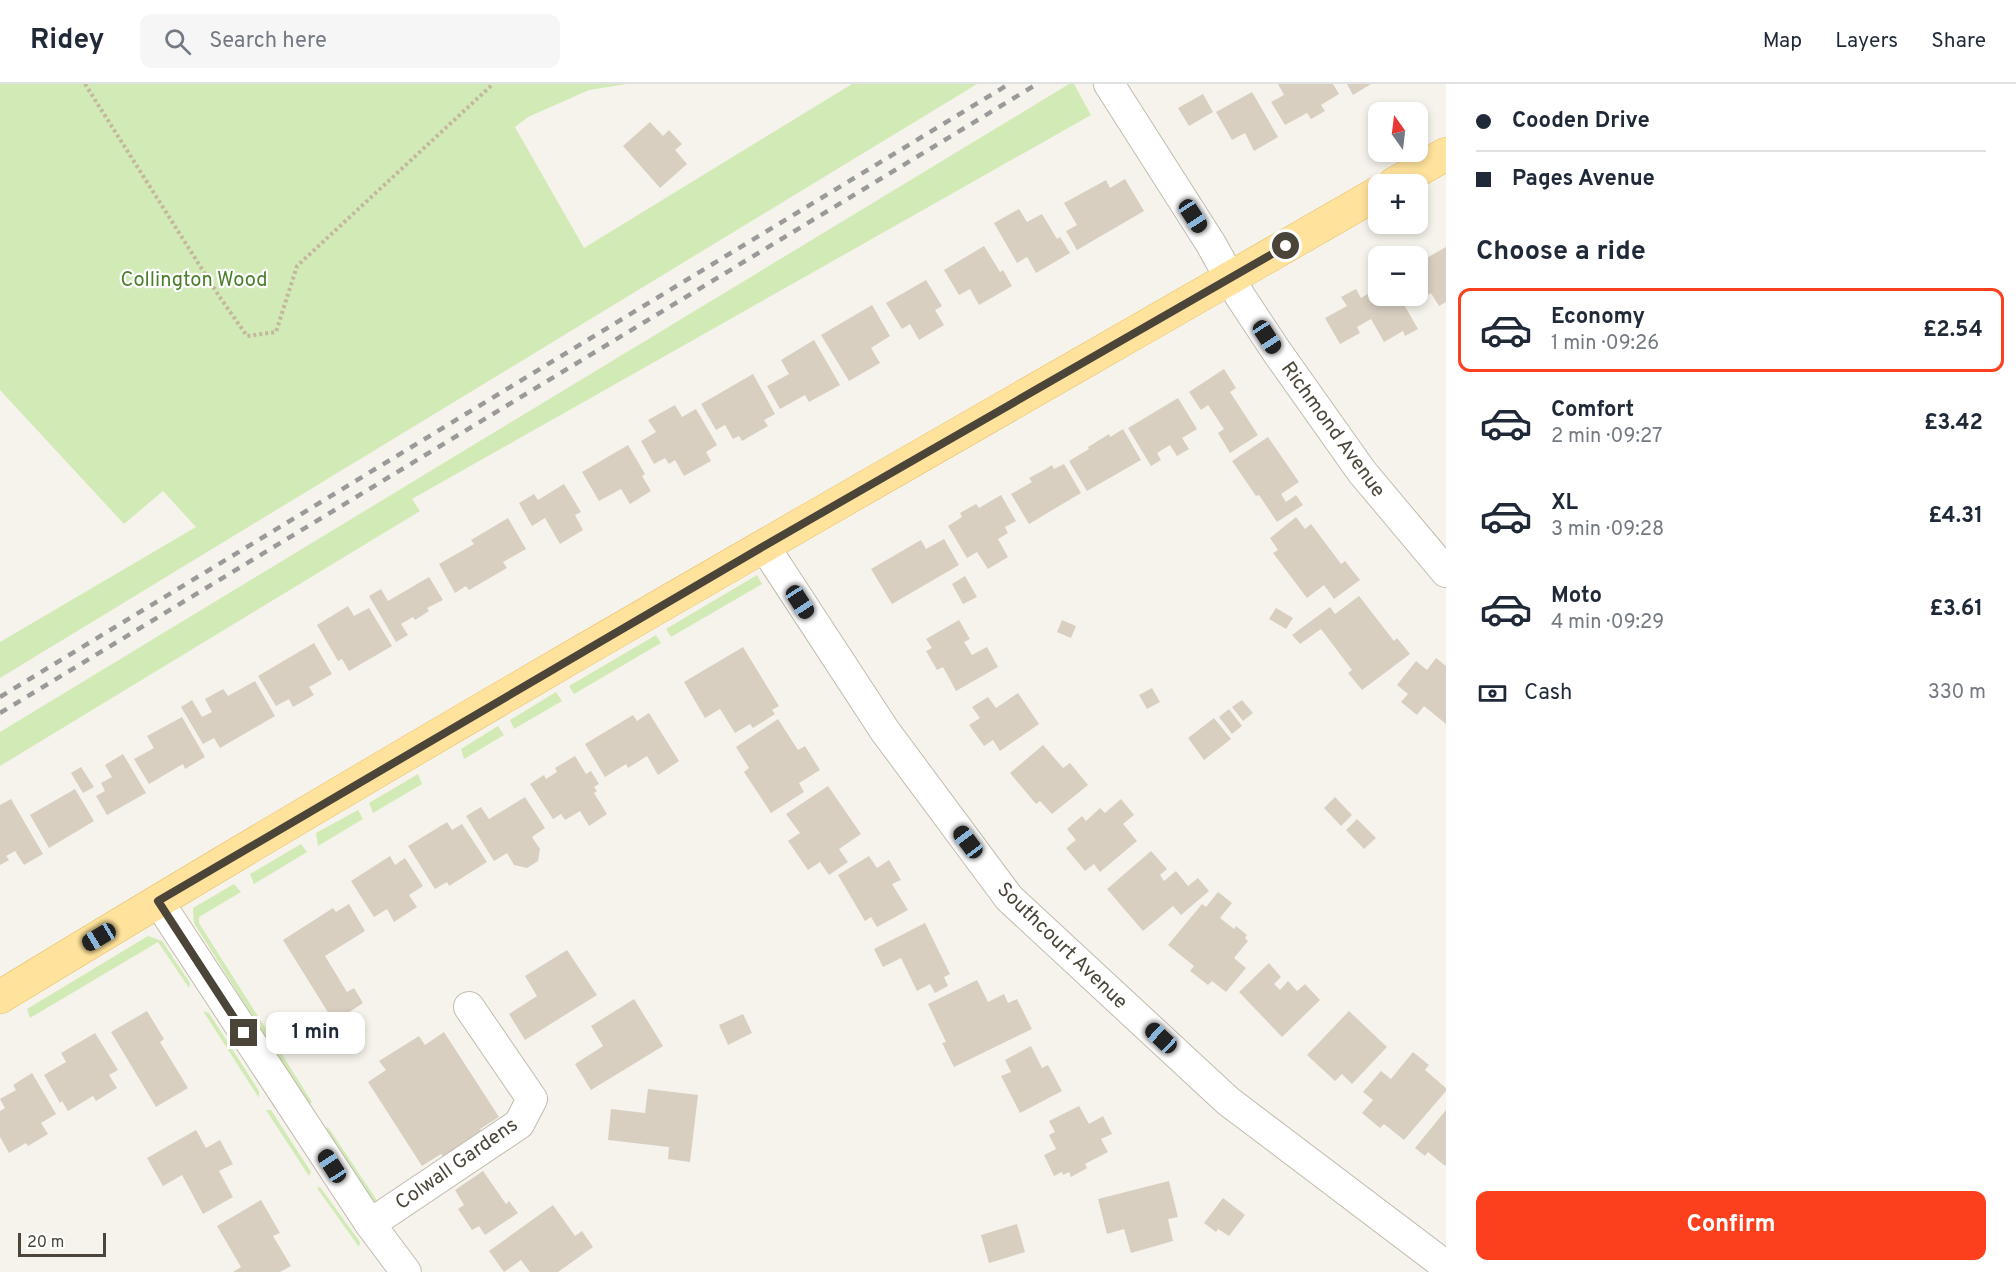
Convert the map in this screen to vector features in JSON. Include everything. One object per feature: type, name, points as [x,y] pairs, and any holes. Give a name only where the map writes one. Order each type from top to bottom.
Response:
[{"type":"main road","points":[[1411,174],[1446,154]]},
{"type":"main road","points":[[0,997],[158,901],[764,546],[1368,199]]},
{"type":"street","name":"Richmond Avenue","points":[[1109,84],[1277,352],[1362,472],[1446,572]]},
{"type":"street","name":"Southcourt Avenue","points":[[764,546],[885,731],[1009,898],[1228,1101],[1446,1266]]},
{"type":"street","points":[[158,901],[370,1224],[406,1272]]},
{"type":"street","name":"Colwall Gardens","points":[[370,1224],[519,1124],[532,1099],[469,1007]]},
{"type":"path","points":[[85,84],[219,296],[247,336],[276,332],[297,266],[493,84]]},
{"type":"green space","name":"Collington Wood","points":[[0,84],[627,84],[589,90],[528,117],[515,127],[584,248],[852,84],[977,84],[0,678],[0,642],[196,527],[163,491],[124,524],[0,390]]},
{"type":"green space","points":[[1069,84],[1074,84],[1091,115],[412,499],[420,511],[0,766],[0,732]]},
{"type":"green space","points":[[757,575],[762,584],[671,637],[666,629]]},
{"type":"green space","points":[[656,635],[661,643],[574,694],[569,686]]},
{"type":"green space","points":[[556,692],[562,701],[514,729],[510,720]]},
{"type":"green space","points":[[498,726],[504,735],[464,759],[461,749]]},
{"type":"green space","points":[[418,774],[422,784],[373,813],[369,803]]},
{"type":"green space","points":[[358,810],[363,819],[318,846],[316,833]]},
{"type":"green space","points":[[301,844],[307,852],[254,884],[250,874]]},
{"type":"green space","points":[[234,884],[241,892],[199,917],[199,923],[312,1102],[308,1105],[194,923],[193,908]]},
{"type":"green space","points":[[148,936],[162,941],[190,983],[189,988],[158,942],[30,1018],[27,1009]]},
{"type":"green space","points":[[203,1011],[209,1013],[259,1091],[259,1098]]},
{"type":"green space","points":[[266,1110],[271,1110],[311,1172],[309,1176]]},
{"type":"green space","points":[[328,1127],[380,1205],[377,1206],[325,1129]]},
{"type":"green space","points":[[320,1187],[360,1242],[359,1247],[317,1188]]},
{"type":"building","points":[[1278,84],[1333,84],[1339,94],[1321,105],[1325,111],[1311,119],[1307,113],[1285,125],[1271,102],[1284,95]]},
{"type":"building","points":[[1347,84],[1371,84],[1353,95]]},
{"type":"building","points":[[1252,92],[1278,137],[1254,151],[1245,133],[1232,140],[1216,112]]},
{"type":"building","points":[[1203,94],[1213,112],[1189,126],[1178,108]]},
{"type":"building","points":[[650,122],[663,136],[669,130],[682,144],[675,150],[687,164],[660,188],[623,146]]},
{"type":"building","points":[[1125,179],[1144,211],[1077,250],[1066,231],[1077,225],[1064,203],[1106,180],[1110,188]]},
{"type":"building","points":[[1019,209],[1027,222],[1042,214],[1057,239],[1060,237],[1070,253],[1036,273],[1027,257],[1017,263],[994,223]]},
{"type":"building","points":[[984,246],[1000,272],[1003,270],[1012,286],[979,305],[970,289],[959,295],[944,270]]},
{"type":"building","points":[[1446,247],[1446,302],[1439,306],[1431,293],[1428,295],[1428,257]]},
{"type":"building","points":[[926,280],[942,306],[935,310],[944,325],[919,340],[910,324],[902,329],[886,303]]},
{"type":"building","points":[[1356,289],[1361,298],[1368,294],[1368,306],[1405,306],[1418,329],[1405,336],[1403,331],[1384,342],[1371,319],[1357,327],[1360,333],[1340,344],[1325,318],[1347,306],[1341,297]]},
{"type":"building","points":[[872,305],[890,336],[871,348],[880,363],[849,381],[821,335]]},
{"type":"building","points":[[814,340],[840,385],[809,402],[805,395],[780,409],[767,386],[789,374],[781,360]]},
{"type":"building","points":[[1224,369],[1236,388],[1230,392],[1258,435],[1230,453],[1218,433],[1224,429],[1208,405],[1201,410],[1189,392]]},
{"type":"building","points":[[753,374],[775,414],[764,420],[768,426],[742,441],[739,436],[733,439],[725,425],[716,430],[701,404]]},
{"type":"building","points":[[1178,398],[1197,429],[1182,438],[1189,449],[1177,456],[1170,445],[1157,453],[1161,460],[1151,466],[1128,428]]},
{"type":"building","points":[[675,405],[682,417],[696,409],[717,445],[706,452],[711,461],[684,476],[675,460],[669,464],[665,458],[654,464],[641,441],[656,432],[648,420]]},
{"type":"building","points":[[1123,429],[1141,460],[1087,491],[1069,461],[1109,434],[1110,437]]},
{"type":"building","points":[[1268,437],[1299,482],[1281,494],[1286,502],[1296,495],[1303,505],[1277,522],[1232,461]]},
{"type":"building","points":[[628,445],[645,474],[642,476],[651,491],[630,504],[621,489],[599,501],[582,472]]},
{"type":"building","points":[[1064,464],[1081,493],[1029,524],[1011,494],[1032,482],[1029,478],[1052,465],[1054,469]]},
{"type":"building","points":[[564,484],[581,512],[575,515],[583,530],[560,544],[545,518],[532,526],[519,503],[534,494],[538,500]]},
{"type":"building","points":[[1001,495],[1016,521],[1005,527],[1008,533],[998,539],[1008,557],[988,569],[977,552],[967,558],[948,526],[962,517],[960,513],[976,504],[979,508]]},
{"type":"building","points":[[1296,517],[1305,529],[1311,524],[1341,564],[1345,561],[1360,580],[1334,599],[1324,585],[1307,598],[1273,553],[1278,550],[1270,538]]},
{"type":"building","points":[[508,518],[526,549],[503,562],[507,568],[469,590],[466,586],[455,593],[439,564],[474,544],[471,540]]},
{"type":"building","points":[[944,539],[959,565],[892,604],[871,569],[921,540],[926,549]]},
{"type":"building","points":[[965,576],[977,597],[963,604],[952,584]]},
{"type":"building","points":[[429,577],[443,600],[427,608],[429,611],[415,620],[413,617],[401,624],[408,635],[396,642],[369,596],[381,589],[388,601]]},
{"type":"building","points":[[1359,596],[1394,641],[1397,638],[1410,654],[1362,690],[1348,673],[1352,670],[1321,629],[1300,644],[1292,635],[1330,607],[1335,614]]},
{"type":"building","points":[[348,606],[354,616],[369,608],[392,646],[349,671],[342,659],[338,661],[317,625]]},
{"type":"building","points":[[1276,608],[1293,618],[1286,629],[1269,619]]},
{"type":"building","points":[[959,620],[970,639],[964,642],[972,655],[987,647],[998,667],[956,691],[943,667],[937,670],[926,651],[932,648],[926,639]]},
{"type":"building","points":[[1062,620],[1076,626],[1071,638],[1057,632]]},
{"type":"building","points":[[314,643],[332,674],[309,687],[314,695],[293,707],[289,699],[276,706],[258,676]]},
{"type":"building","points":[[743,647],[779,706],[772,710],[775,714],[753,728],[750,724],[735,733],[720,709],[705,718],[684,682]]},
{"type":"building","points":[[1436,658],[1446,666],[1446,724],[1424,706],[1417,715],[1401,702],[1408,694],[1397,685],[1416,661],[1427,670]]},
{"type":"building","points":[[255,681],[275,716],[220,748],[214,738],[203,744],[181,707],[192,700],[202,717],[212,712],[205,699],[223,689],[228,696]]},
{"type":"building","points":[[1152,688],[1160,702],[1147,709],[1139,695]]},
{"type":"building","points":[[1018,693],[1039,724],[1000,751],[993,740],[984,746],[969,725],[980,718],[972,707],[988,697],[996,708]]},
{"type":"building","points":[[1242,700],[1253,713],[1243,721],[1232,707]]},
{"type":"building","points":[[1229,709],[1242,726],[1232,734],[1219,717]]},
{"type":"building","points":[[649,713],[679,761],[658,775],[647,756],[628,768],[626,764],[605,777],[585,744],[633,715],[637,721]]},
{"type":"building","points":[[182,717],[205,757],[185,769],[183,764],[149,784],[134,759],[154,748],[147,736]]},
{"type":"building","points":[[1214,718],[1231,739],[1204,760],[1188,738]]},
{"type":"building","points":[[778,719],[798,750],[805,746],[820,770],[799,783],[804,792],[771,813],[744,772],[749,768],[736,747]]},
{"type":"building","points":[[1043,745],[1063,768],[1070,763],[1088,785],[1052,814],[1040,801],[1036,804],[1010,773]]},
{"type":"building","points":[[123,754],[146,793],[107,815],[96,796],[105,791],[101,783],[112,777],[105,765]]},
{"type":"building","points":[[575,756],[586,774],[591,771],[599,784],[594,787],[597,791],[594,793],[607,814],[589,826],[580,811],[565,820],[561,814],[553,819],[530,784],[544,775],[546,779],[557,772],[555,768]]},
{"type":"building","points":[[81,767],[94,787],[83,793],[71,773]]},
{"type":"building","points":[[828,786],[861,834],[839,849],[848,862],[829,875],[820,862],[808,870],[788,841],[800,833],[786,814]]},
{"type":"building","points":[[75,789],[94,821],[49,848],[30,815]]},
{"type":"building","points":[[525,797],[545,828],[532,837],[540,849],[538,861],[527,868],[514,865],[507,853],[494,861],[466,816],[481,807],[489,819]]},
{"type":"building","points":[[1335,797],[1352,815],[1341,826],[1324,808]]},
{"type":"building","points":[[11,799],[43,854],[24,865],[15,851],[6,856],[9,860],[0,865],[0,805]]},
{"type":"building","points":[[1121,799],[1134,815],[1123,824],[1137,841],[1100,872],[1094,864],[1085,871],[1066,848],[1076,840],[1067,829],[1082,816],[1086,821],[1100,808],[1105,813]]},
{"type":"building","points":[[1357,819],[1376,838],[1364,849],[1346,830]]},
{"type":"building","points":[[447,822],[452,830],[462,824],[487,862],[449,886],[447,882],[435,889],[408,846]]},
{"type":"building","points":[[1151,851],[1167,869],[1160,875],[1164,881],[1176,871],[1188,886],[1198,878],[1209,891],[1181,915],[1173,906],[1143,931],[1107,889]]},
{"type":"building","points":[[390,856],[395,865],[405,858],[423,886],[409,895],[417,907],[394,922],[387,909],[374,917],[351,881]]},
{"type":"building","points":[[869,856],[877,868],[889,860],[901,880],[892,884],[908,910],[877,927],[871,917],[865,921],[838,875]]},
{"type":"building","points":[[1218,892],[1232,903],[1220,918],[1234,929],[1236,926],[1247,935],[1245,938],[1248,941],[1234,958],[1246,968],[1226,992],[1212,981],[1208,985],[1190,971],[1194,966],[1168,945],[1202,904],[1206,907]]},
{"type":"building","points":[[349,904],[365,931],[325,956],[347,992],[354,988],[363,1003],[334,1022],[283,940],[333,908],[336,912]]},
{"type":"building","points":[[925,923],[950,974],[944,977],[948,986],[935,993],[930,984],[917,991],[901,958],[883,967],[874,949]]},
{"type":"building","points":[[567,950],[597,995],[525,1040],[509,1014],[537,996],[525,976]]},
{"type":"building","points":[[1269,963],[1281,977],[1274,984],[1280,990],[1288,981],[1297,991],[1305,984],[1320,1000],[1282,1037],[1239,992]]},
{"type":"building","points":[[977,980],[988,1002],[1004,994],[1008,1003],[1017,999],[1032,1029],[954,1067],[942,1043],[946,1042],[928,1004]]},
{"type":"building","points":[[634,999],[663,1046],[591,1090],[575,1064],[603,1046],[591,1026]]},
{"type":"building","points":[[147,1011],[164,1039],[160,1042],[188,1088],[156,1107],[111,1032]]},
{"type":"building","points":[[1349,1011],[1387,1047],[1352,1084],[1342,1074],[1335,1081],[1307,1055]]},
{"type":"building","points":[[743,1014],[752,1033],[728,1045],[719,1025]]},
{"type":"building","points":[[444,1032],[499,1117],[480,1129],[487,1138],[447,1164],[441,1154],[422,1166],[368,1082],[386,1070],[379,1061],[419,1036],[425,1045]]},
{"type":"building","points":[[95,1033],[118,1070],[109,1075],[117,1088],[96,1101],[93,1096],[68,1111],[62,1101],[60,1103],[44,1075],[66,1062],[61,1053]]},
{"type":"building","points":[[1031,1046],[1042,1068],[1048,1065],[1062,1091],[1020,1113],[1001,1076],[1011,1072],[1005,1060]]},
{"type":"building","points":[[1413,1052],[1429,1065],[1425,1070],[1446,1088],[1446,1091],[1404,1140],[1384,1124],[1380,1128],[1362,1113],[1373,1100],[1363,1092],[1381,1071],[1391,1079]]},
{"type":"building","points":[[32,1073],[56,1114],[41,1123],[48,1134],[28,1146],[26,1143],[9,1153],[0,1137],[0,1111],[5,1108],[0,1099],[16,1090],[13,1085]]},
{"type":"building","points":[[648,1089],[698,1095],[690,1162],[668,1159],[669,1147],[608,1140],[611,1109],[645,1113]]},
{"type":"building","points":[[1079,1106],[1089,1124],[1103,1116],[1112,1134],[1101,1139],[1108,1152],[1085,1164],[1087,1168],[1071,1177],[1069,1172],[1063,1175],[1062,1172],[1054,1176],[1044,1155],[1056,1149],[1049,1135],[1055,1132],[1049,1121]]},
{"type":"building","points":[[1446,1110],[1445,1166],[1428,1152],[1425,1156],[1415,1148]]},
{"type":"building","points":[[196,1130],[206,1148],[220,1140],[233,1164],[219,1171],[233,1197],[203,1214],[182,1175],[163,1186],[147,1158]]},
{"type":"building","points":[[483,1171],[506,1204],[509,1201],[518,1213],[485,1235],[479,1226],[472,1230],[458,1209],[464,1205],[455,1190]]},
{"type":"building","points":[[1169,1181],[1178,1217],[1168,1219],[1173,1241],[1131,1253],[1124,1229],[1107,1234],[1098,1199]]},
{"type":"building","points":[[1223,1198],[1245,1215],[1229,1236],[1218,1229],[1216,1232],[1204,1223]]},
{"type":"building","points":[[261,1200],[280,1233],[273,1236],[291,1266],[280,1272],[233,1272],[241,1267],[217,1226]]},
{"type":"building","points":[[553,1205],[575,1236],[582,1231],[593,1247],[558,1272],[530,1272],[521,1260],[504,1272],[489,1251]]},
{"type":"building","points":[[1017,1224],[1025,1252],[989,1263],[981,1235]]},
{"type":"railway","points":[[0,697],[1009,84]]},
{"type":"railway","points":[[0,713],[1037,84]]},
{"type":"route","points":[[244,1033],[158,901],[764,546],[1286,246]]}]
